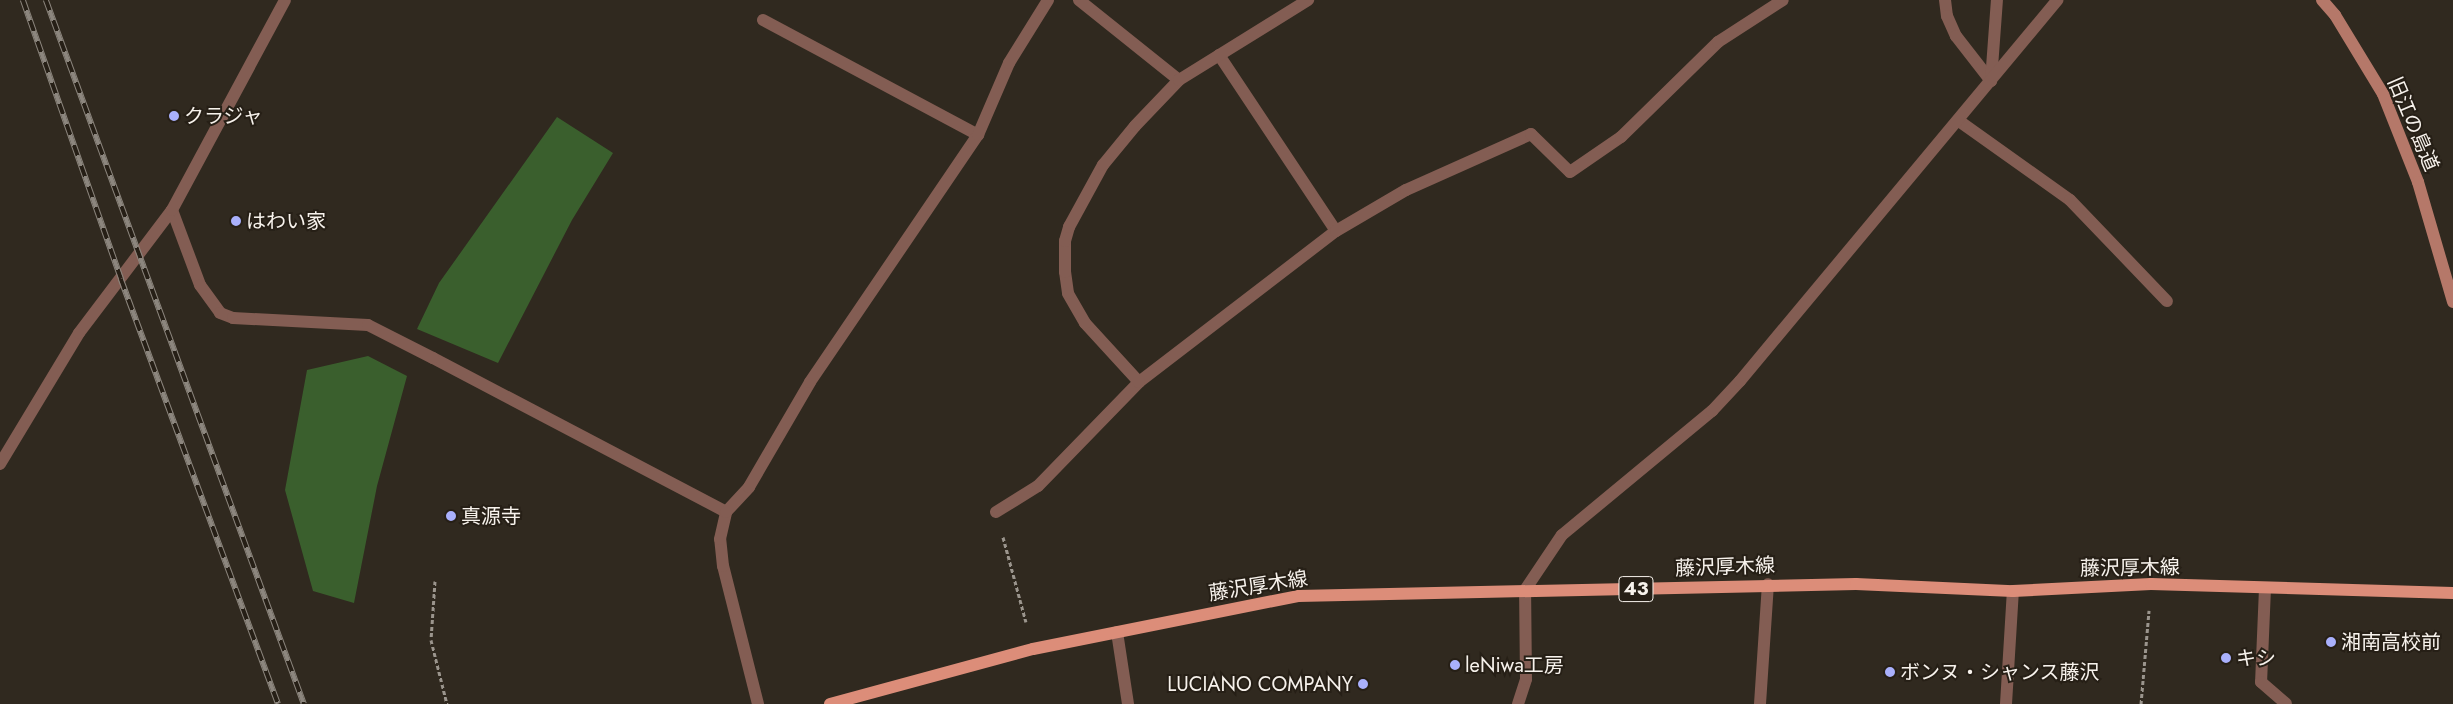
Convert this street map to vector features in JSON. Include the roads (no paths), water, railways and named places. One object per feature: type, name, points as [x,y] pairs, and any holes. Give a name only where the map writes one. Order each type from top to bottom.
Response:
[{"type":"main road","name":"藤沢厚木線","points":[[830,704],[1034,649],[1298,596],[1768,584],[2014,591],[2151,584],[2453,593]]},
{"type":"street","points":[[0,464],[79,333],[172,210],[285,0]]},
{"type":"street","points":[[758,704],[723,566],[720,539],[726,512],[748,487],[810,382],[978,135],[1009,63],[1048,0]]},
{"type":"street","points":[[1079,0],[1179,80]]},
{"type":"street","points":[[1139,382],[1085,323],[1068,293],[1065,242],[1069,227],[1103,165],[1135,126],[1179,80],[1308,0]]},
{"type":"street","points":[[996,512],[1038,486],[1139,382],[1336,231],[1406,190],[1531,134],[1570,172],[1621,137],[1718,42],[1783,0]]},
{"type":"street","points":[[1945,0],[1947,16],[1956,36],[1991,81]]},
{"type":"street","points":[[1991,81],[1996,0]]},
{"type":"street","points":[[1518,704],[1526,679],[1525,590],[1562,535],[1712,411],[1740,381],[1959,121],[2057,0]]},
{"type":"street","name":"旧江の島道","points":[[2322,0],[2335,15],[2383,94],[2418,182],[2453,302]]},
{"type":"street","points":[[763,20],[978,135]]},
{"type":"street","points":[[1219,55],[1336,231]]},
{"type":"street","points":[[1959,121],[2070,200],[2168,301]]},
{"type":"street","points":[[172,210],[200,285],[220,313],[233,318],[368,325],[726,512]]},
{"type":"street","points":[[1760,704],[1768,584]]},
{"type":"street","points":[[2265,588],[2261,682],[2286,704]]},
{"type":"street","points":[[2006,704],[2014,591]]},
{"type":"street","points":[[1117,632],[1128,704]]},
{"type":"railway","points":[[23,0],[121,279],[278,704]]},
{"type":"railway","points":[[46,0],[304,704]]},
{"type":"place","name":"クラジャ","points":[[174,116]]},
{"type":"place","name":"はわい家","points":[[236,221]]},
{"type":"place","name":"真源寺","points":[[451,516]]},
{"type":"place","name":"湘南高校前","points":[[2331,642]]},
{"type":"place","name":"キシ","points":[[2226,658]]},
{"type":"place","name":"leNiwa工房","points":[[1455,665]]},
{"type":"place","name":"ボンヌ・シャンス藤沢","points":[[1890,672]]},
{"type":"place","name":"LUCIANO COMPANY","points":[[1363,684]]}]
